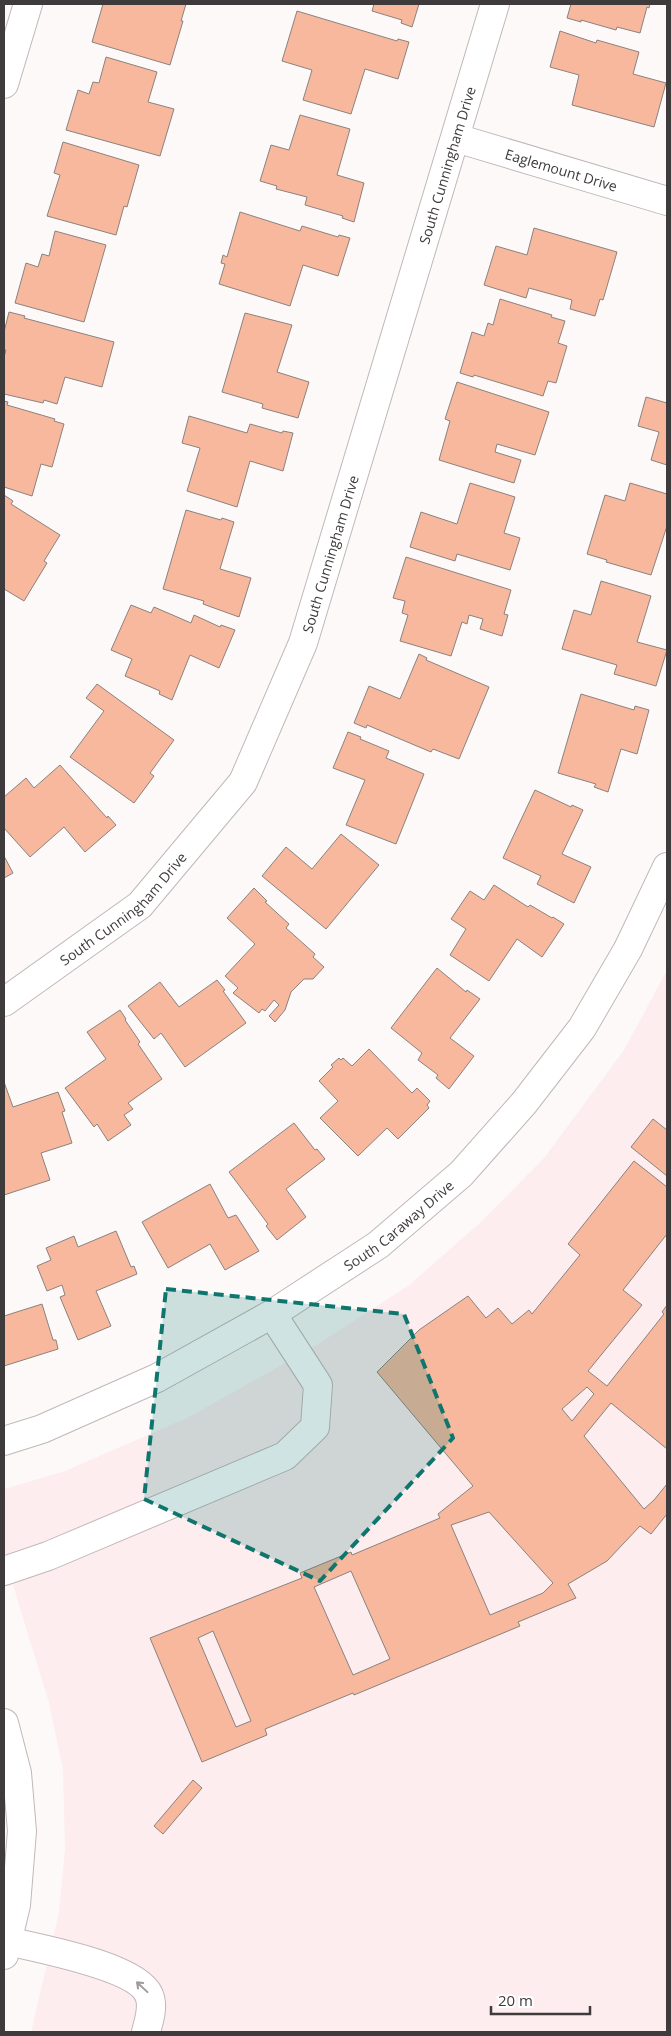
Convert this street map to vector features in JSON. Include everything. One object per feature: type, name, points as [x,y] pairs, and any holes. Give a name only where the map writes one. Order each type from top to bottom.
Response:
[{"type":"street","points":[[4,84],[28,4]]},
{"type":"street","name":"South Cunningham Drive","points":[[4,1002],[140,905],[243,782],[303,643],[495,4]]},
{"type":"street","name":"Eaglemount Drive","points":[[456,138],[667,201]]},
{"type":"street","name":"South Caraway Drive","points":[[4,1441],[42,1429],[158,1378],[272,1314],[378,1245],[460,1174],[524,1103],[582,1028],[628,949],[667,867]]},
{"type":"street","points":[[4,1571],[48,1556],[285,1456],[315,1427],[318,1385],[272,1314]]},
{"type":"street","points":[[4,1723],[17,1773],[22,1831],[16,1905],[5,1948],[89,1960],[138,1983],[149,1993],[152,2009],[146,2032]]},
{"type":"highlighted area","points":[[166,1289],[404,1314],[453,1438],[320,1581],[144,1499]]},
{"type":"shaded area","points":[[667,970],[667,2032],[31,2032],[59,1912],[65,1848],[63,1770],[49,1703],[4,1556],[4,1489],[65,1471],[189,1417],[310,1349],[408,1286],[482,1221],[544,1158],[624,1050]]},
{"type":"building","points":[[103,4],[186,4],[170,65],[92,42]]},
{"type":"building","points":[[374,4],[419,4],[412,27],[401,23],[402,20],[372,11]]},
{"type":"building","points":[[571,4],[650,4],[649,8],[647,7],[640,33],[617,27],[616,30],[567,18]]},
{"type":"building","points":[[297,11],[397,41],[398,39],[409,42],[398,79],[365,69],[351,114],[303,100],[312,70],[282,61]]},
{"type":"building","points":[[560,31],[596,43],[597,40],[639,52],[633,74],[666,83],[654,127],[572,105],[579,75],[550,67]]},
{"type":"building","points":[[106,57],[157,72],[148,102],[174,109],[160,156],[66,130],[78,90],[89,94],[93,82],[99,83]]},
{"type":"building","points":[[300,115],[350,129],[337,175],[364,183],[354,222],[342,218],[343,216],[305,205],[307,197],[276,189],[277,186],[260,181],[271,145],[289,150]]},
{"type":"building","points":[[63,142],[139,165],[127,207],[124,206],[116,235],[47,216],[60,175],[54,173]]},
{"type":"building","points":[[240,212],[300,231],[302,226],[338,237],[339,235],[350,238],[338,276],[303,265],[290,306],[219,284],[225,264],[221,263],[223,255],[227,257]]},
{"type":"building","points":[[534,228],[617,252],[603,300],[600,299],[595,316],[570,309],[572,300],[529,288],[526,298],[484,285],[496,246],[527,255]]},
{"type":"building","points":[[55,231],[106,245],[84,322],[15,303],[26,263],[38,267],[42,254],[49,256]]},
{"type":"building","points":[[500,299],[552,315],[551,317],[565,321],[558,343],[567,346],[556,383],[548,381],[543,396],[474,375],[473,377],[460,373],[472,332],[484,336],[488,323],[493,325]]},
{"type":"building","points":[[9,312],[25,316],[24,318],[114,342],[102,387],[65,377],[57,404],[44,400],[43,403],[4,394],[4,357],[6,350],[4,350],[4,332]]},
{"type":"building","points":[[245,313],[292,325],[277,372],[309,382],[298,418],[262,408],[263,404],[222,392]]},
{"type":"building","points":[[457,382],[549,412],[535,455],[497,444],[495,452],[521,460],[514,483],[439,460],[450,421],[445,419]]},
{"type":"building","points":[[646,397],[667,403],[667,465],[651,460],[659,432],[638,426]]},
{"type":"building","points":[[4,401],[8,402],[7,405],[55,419],[54,421],[64,424],[52,467],[41,464],[32,496],[4,487]]},
{"type":"building","points":[[189,416],[247,433],[250,424],[282,433],[283,431],[293,433],[283,471],[250,461],[237,507],[187,491],[200,448],[182,443]]},
{"type":"building","points":[[470,483],[515,497],[504,533],[520,538],[510,570],[457,554],[455,561],[410,547],[421,512],[457,524]]},
{"type":"building","points":[[630,483],[667,494],[667,526],[651,575],[606,562],[607,560],[587,554],[605,495],[625,501]]},
{"type":"building","points":[[4,495],[13,501],[11,504],[60,535],[44,561],[47,563],[24,601],[4,589]]},
{"type":"building","points":[[186,510],[234,522],[220,569],[251,578],[239,617],[203,604],[204,601],[163,589]]},
{"type":"building","points":[[406,557],[511,590],[504,614],[508,615],[502,636],[480,629],[483,619],[469,615],[467,624],[462,622],[451,656],[400,641],[408,615],[402,613],[405,601],[393,598]]},
{"type":"building","points":[[601,581],[651,596],[637,642],[667,650],[656,686],[614,674],[617,665],[562,649],[574,610],[591,615]]},
{"type":"building","points":[[131,605],[151,613],[154,607],[191,623],[194,615],[220,627],[221,625],[235,630],[219,668],[190,655],[172,700],[159,694],[160,691],[125,676],[132,659],[111,650]]},
{"type":"building","points":[[419,654],[427,658],[426,660],[489,687],[459,759],[433,749],[431,752],[367,725],[366,728],[354,723],[369,686],[400,699]]},
{"type":"building","points":[[97,684],[174,740],[150,773],[154,776],[134,803],[70,757],[104,711],[86,698]]},
{"type":"building","points":[[581,694],[634,710],[635,706],[649,710],[637,754],[621,749],[608,792],[594,787],[596,784],[558,773]]},
{"type":"building","points":[[348,732],[389,751],[386,758],[424,774],[396,844],[346,825],[365,780],[333,768]]},
{"type":"building","points":[[60,765],[107,818],[108,816],[116,825],[85,852],[64,827],[30,857],[4,828],[4,797],[26,778],[34,788]]},
{"type":"building","points":[[535,790],[571,807],[572,805],[583,810],[562,854],[591,867],[574,903],[537,884],[541,876],[503,858]]},
{"type":"building","points":[[341,834],[379,865],[326,929],[262,876],[286,847],[312,869]]},
{"type":"building","points":[[4,856],[13,873],[4,878]]},
{"type":"building","points":[[494,885],[528,907],[530,905],[564,924],[542,957],[517,939],[489,981],[450,955],[466,929],[451,919],[470,891],[484,900]]},
{"type":"building","points":[[254,888],[267,901],[265,902],[289,924],[286,928],[315,954],[313,957],[324,967],[313,979],[304,979],[291,992],[285,1010],[275,1022],[269,1016],[279,1005],[274,1000],[265,1011],[262,1009],[259,1013],[233,993],[238,988],[225,976],[255,944],[227,918]]},
{"type":"building","points":[[437,968],[466,992],[467,990],[480,999],[450,1038],[474,1056],[449,1089],[436,1078],[438,1075],[418,1060],[422,1053],[391,1028]]},
{"type":"building","points":[[217,980],[246,1023],[185,1067],[161,1033],[154,1039],[128,1006],[160,982],[179,1007]]},
{"type":"building","points":[[120,1010],[140,1042],[138,1044],[162,1079],[128,1103],[133,1109],[124,1115],[131,1125],[108,1141],[97,1124],[94,1127],[65,1088],[106,1059],[87,1032]]},
{"type":"building","points":[[369,1049],[412,1093],[417,1088],[430,1101],[427,1105],[429,1108],[398,1139],[387,1128],[358,1156],[320,1118],[338,1101],[319,1081],[339,1058],[341,1060],[343,1058],[352,1066]]},
{"type":"building","points":[[4,1082],[13,1107],[58,1092],[65,1111],[62,1112],[72,1143],[41,1153],[50,1180],[4,1195]]},
{"type":"building","points":[[653,1119],[667,1130],[667,1176],[631,1147]]},
{"type":"building","points":[[294,1123],[315,1150],[317,1149],[325,1159],[286,1189],[306,1217],[277,1240],[266,1226],[268,1224],[229,1172]]},
{"type":"building","points":[[634,1161],[667,1187],[667,1234],[623,1290],[642,1305],[588,1371],[607,1386],[664,1314],[662,1312],[667,1305],[667,1449],[611,1403],[584,1436],[644,1509],[667,1484],[667,1514],[651,1534],[640,1526],[607,1561],[568,1584],[576,1598],[518,1622],[520,1626],[354,1695],[353,1693],[265,1729],[267,1735],[202,1762],[150,1638],[302,1578],[300,1573],[351,1552],[352,1555],[440,1518],[438,1514],[473,1486],[377,1372],[419,1330],[468,1296],[486,1318],[498,1308],[512,1324],[529,1310],[532,1314],[580,1255],[568,1244]],"holes":[[[587,1387],[594,1394],[572,1421],[562,1409]],[[489,1512],[553,1583],[543,1593],[490,1615],[451,1525]],[[351,1571],[390,1659],[353,1675],[314,1587]],[[213,1631],[251,1721],[236,1727],[198,1638]]]},
{"type":"building","points":[[210,1184],[228,1218],[236,1215],[259,1251],[225,1270],[210,1244],[168,1268],[142,1222]]},
{"type":"building","points":[[116,1231],[131,1267],[134,1266],[137,1274],[96,1291],[111,1326],[78,1340],[60,1297],[65,1295],[62,1285],[47,1291],[37,1266],[51,1260],[46,1248],[74,1236],[78,1247]]},
{"type":"building","points":[[42,1304],[53,1340],[56,1340],[58,1349],[4,1366],[4,1316]]},
{"type":"building","points":[[193,1780],[202,1788],[163,1834],[154,1826]]}]
